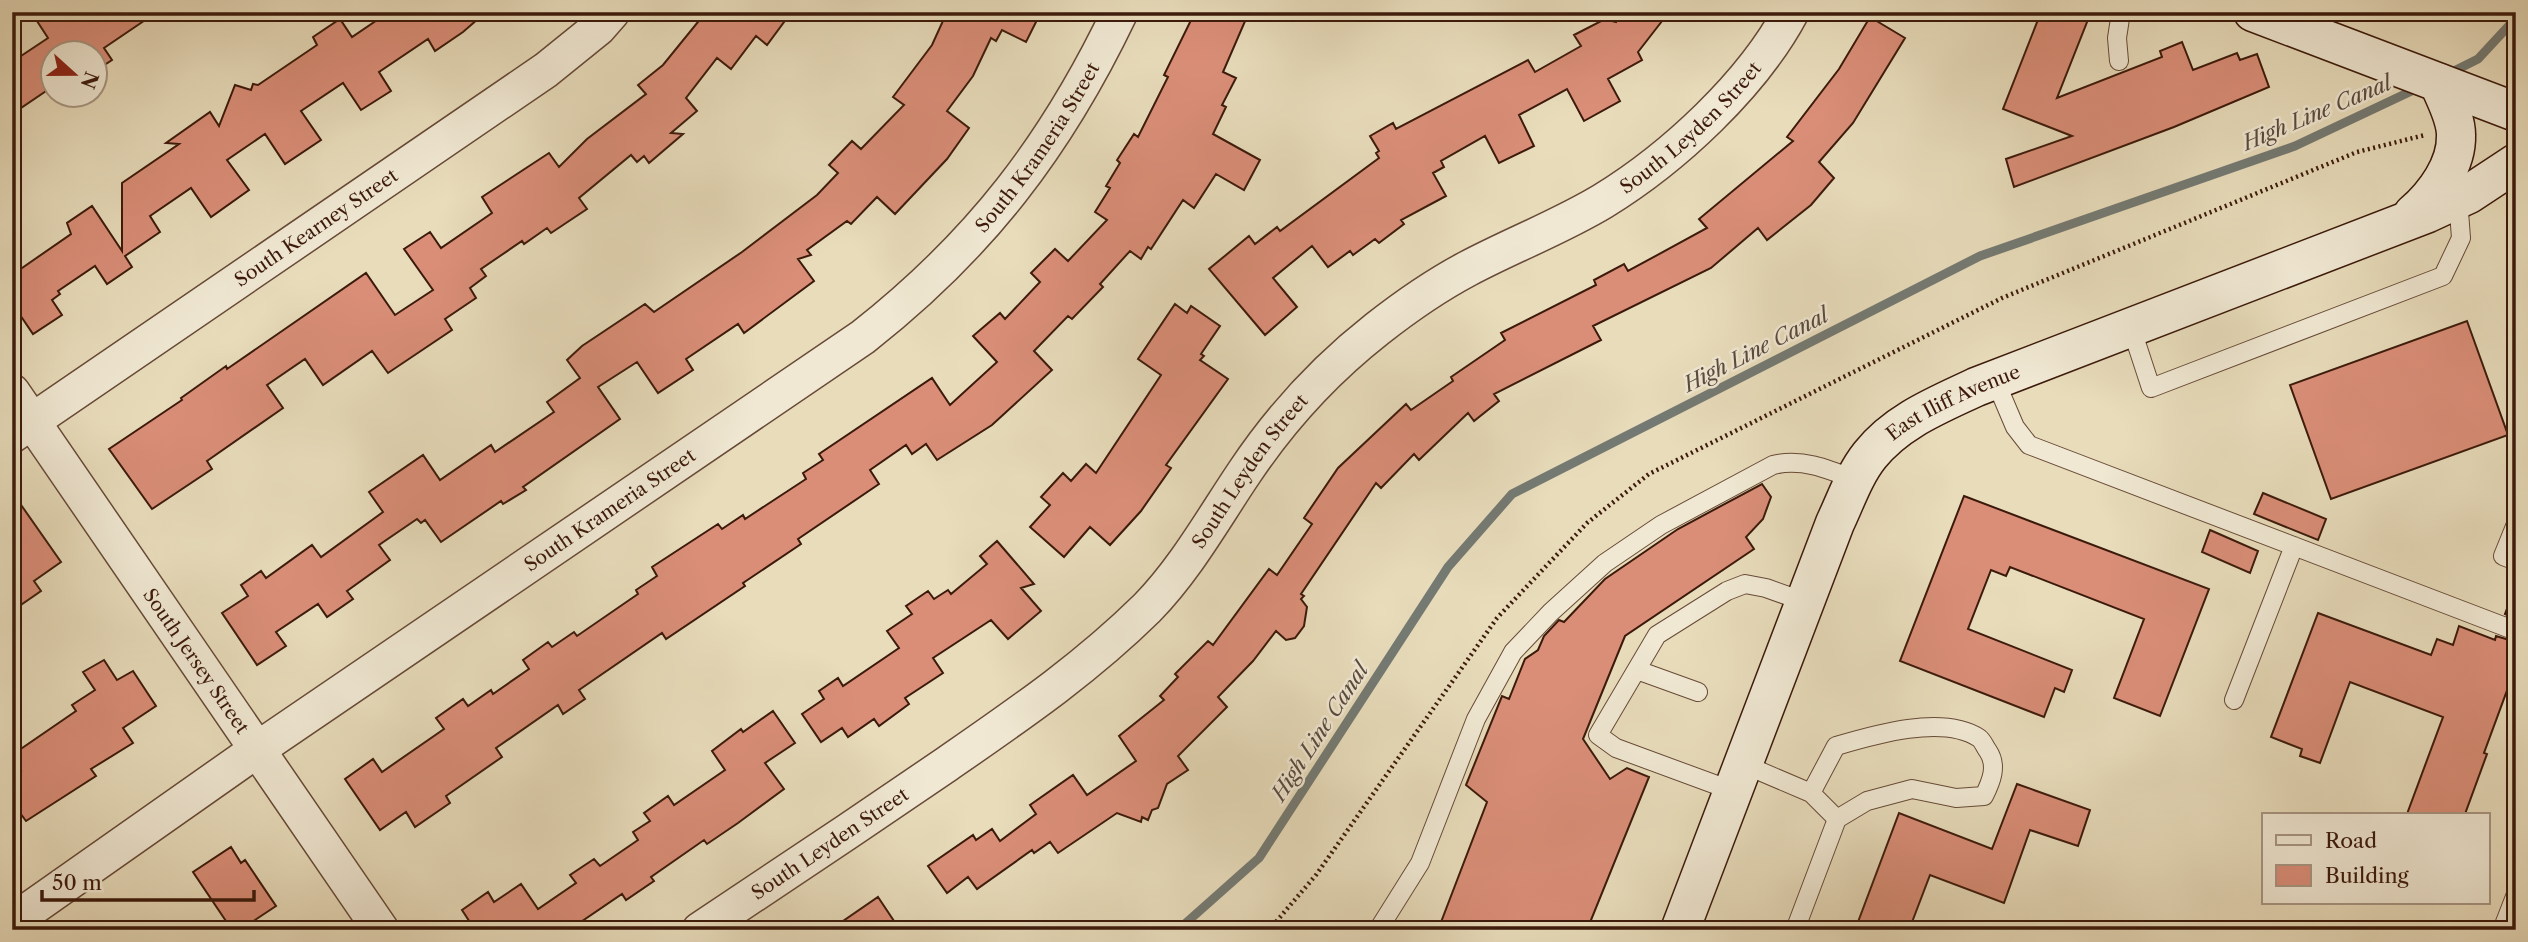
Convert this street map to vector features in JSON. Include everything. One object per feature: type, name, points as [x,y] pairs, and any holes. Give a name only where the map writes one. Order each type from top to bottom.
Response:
[{"type":"street","name":"South Kearney Street","points":[[22,428],[546,70],[597,28],[612,12]]},
{"type":"street","name":"South Krameria Street","points":[[12,922],[892,315],[934,277],[1011,194],[1045,147],[1090,73],[1119,12]]},
{"type":"street","name":"South Leyden Street","points":[[700,930],[835,841],[1039,700],[1098,654],[1150,604],[1181,568],[1277,429],[1327,373],[1375,331],[1418,299],[1465,270],[1600,202],[1677,148],[1755,66],[1791,12]]},
{"type":"street","points":[[2253,12],[2516,112]]},
{"type":"street","points":[[2406,221],[2427,202],[2440,184],[2454,148],[2454,120],[2437,82]]},
{"type":"street","name":"East Iliff Avenue","points":[[1680,930],[1854,480],[1870,455],[1898,429],[1915,417],[1995,380],[2458,199],[2516,163]]},
{"type":"street","name":"South Jersey Street","points":[[12,392],[22,428],[258,750],[381,930]]},
{"type":"lane","points":[[2119,61],[2117,38],[2121,12]]},
{"type":"lane","points":[[2131,327],[2151,388],[2443,275],[2461,238],[2458,199]]},
{"type":"lane","points":[[1995,380],[2015,427],[2029,445],[2516,631]]},
{"type":"lane","points":[[1378,930],[1420,863],[1476,719],[1513,652],[1551,612],[1605,563],[1661,525],[1773,465],[1788,461],[1819,466],[1854,480]]},
{"type":"lane","points":[[2516,524],[2503,556],[2516,561]]},
{"type":"lane","points":[[2234,700],[2294,546]]},
{"type":"lane","points":[[1805,602],[1766,588],[1745,584],[1727,591],[1657,635],[1598,735],[1616,748],[1811,793],[1837,819]]},
{"type":"lane","points":[[1637,670],[1698,692]]},
{"type":"lane","points":[[1795,930],[1837,819],[1867,801],[1912,789],[1956,799],[1984,796],[1993,778],[1991,756],[1980,738],[1960,731],[1921,727],[1878,733],[1836,746],[1811,793]]},
{"type":"lane","points":[[2502,930],[2516,894]]},
{"type":"building","points":[[50,12],[157,12],[108,45],[108,38],[48,38],[37,21]]},
{"type":"building","points":[[389,12],[486,12],[435,51],[428,39],[379,72],[391,91],[361,110],[343,83],[301,111],[321,140],[285,164],[265,134],[227,160],[249,190],[211,217],[191,188],[150,216],[160,232],[125,256],[132,267],[107,284],[95,266],[58,291],[60,294],[52,300],[62,315],[33,334],[12,303],[12,275],[71,234],[67,223],[92,206],[122,251],[122,183],[179,144],[166,143],[210,112],[219,126],[235,85],[251,90],[253,84],[258,85],[317,45],[313,37],[340,19],[352,37]]},
{"type":"building","points":[[706,12],[775,12],[784,22],[767,45],[756,36],[731,69],[717,58],[686,98],[697,111],[671,133],[683,134],[649,163],[644,156],[637,162],[631,155],[579,198],[587,209],[551,233],[547,228],[524,244],[522,241],[481,269],[486,276],[470,288],[476,298],[445,319],[452,330],[388,373],[372,351],[323,385],[305,359],[267,385],[283,408],[207,461],[212,469],[152,509],[109,449],[182,400],[181,398],[226,366],[227,369],[366,273],[395,315],[433,290],[404,249],[430,232],[441,248],[492,213],[482,197],[549,153],[559,167],[587,139],[646,94],[638,85],[663,65]]},
{"type":"building","points":[[947,12],[1041,12],[1026,42],[1002,30],[996,41],[991,38],[973,76],[947,111],[969,128],[947,159],[895,214],[877,197],[851,224],[847,221],[807,250],[811,255],[798,259],[814,281],[744,333],[738,324],[686,359],[693,370],[658,393],[637,362],[598,387],[620,419],[523,487],[526,490],[503,504],[501,501],[441,542],[425,520],[421,523],[417,519],[379,545],[390,560],[347,591],[353,599],[327,617],[318,604],[276,632],[286,646],[257,665],[222,613],[248,596],[241,585],[261,571],[266,578],[312,545],[321,557],[383,512],[369,492],[423,455],[440,480],[491,445],[495,452],[554,412],[547,402],[580,378],[567,360],[582,346],[645,304],[654,312],[742,252],[817,195],[838,173],[829,165],[852,141],[861,149],[904,105],[893,97],[932,45]]},
{"type":"building","points":[[1195,12],[1249,12],[1223,72],[1236,78],[1222,105],[1226,107],[1213,134],[1260,160],[1244,190],[1216,174],[1194,208],[1183,200],[1151,249],[1148,247],[1141,259],[1130,251],[1100,284],[1103,287],[1072,319],[1068,316],[1034,351],[1052,370],[992,425],[937,460],[926,444],[912,454],[906,445],[870,470],[879,484],[798,539],[801,544],[743,583],[745,586],[666,639],[662,633],[579,690],[585,699],[563,714],[558,705],[496,748],[502,757],[446,796],[450,803],[415,827],[406,812],[380,830],[345,779],[373,759],[382,772],[444,729],[436,718],[463,699],[468,706],[491,690],[493,694],[529,669],[523,660],[548,642],[552,647],[574,632],[577,636],[638,594],[636,590],[657,576],[652,567],[718,524],[722,529],[743,515],[745,519],[806,479],[803,473],[823,460],[819,454],[932,378],[950,405],[997,362],[973,336],[1000,313],[1005,319],[1040,282],[1031,273],[1055,249],[1068,261],[1107,220],[1095,212],[1110,188],[1106,186],[1120,163],[1117,160],[1134,134],[1138,137],[1168,77],[1164,75]]},
{"type":"building","points":[[1623,12],[1669,12],[1638,52],[1642,60],[1608,79],[1620,101],[1584,121],[1567,89],[1519,115],[1534,146],[1499,163],[1485,136],[1441,161],[1444,167],[1433,173],[1446,196],[1401,220],[1404,224],[1379,243],[1375,239],[1353,255],[1350,251],[1328,267],[1312,246],[1273,278],[1297,307],[1265,335],[1209,269],[1249,236],[1255,244],[1277,227],[1280,231],[1379,158],[1376,153],[1379,151],[1370,136],[1393,123],[1396,129],[1528,60],[1535,72],[1581,46],[1574,35],[1605,19],[1616,22]]},
{"type":"building","points":[[2041,12],[2091,12],[2057,98],[2162,57],[2160,51],[2182,42],[2193,70],[2237,53],[2240,60],[2257,54],[2269,87],[2174,127],[2014,187],[2006,159],[2072,136],[2003,109]]},
{"type":"building","points":[[1870,17],[1905,38],[1853,123],[1819,162],[1834,178],[1811,205],[1767,240],[1758,228],[1711,268],[1593,326],[1601,340],[1494,394],[1499,401],[1474,421],[1468,413],[1419,460],[1414,454],[1381,488],[1376,483],[1301,594],[1307,607],[1304,626],[1295,638],[1286,640],[1276,631],[1253,661],[1218,697],[1227,707],[1178,756],[1188,770],[1167,784],[1158,808],[1152,810],[1148,820],[1142,817],[1141,822],[1117,813],[1058,853],[1050,842],[1034,853],[1032,850],[977,889],[968,877],[947,893],[928,866],[973,835],[976,840],[992,829],[1000,841],[1036,814],[1030,805],[1073,775],[1087,795],[1136,761],[1119,736],[1164,700],[1160,696],[1178,677],[1175,674],[1208,641],[1213,645],[1269,569],[1277,575],[1312,524],[1304,518],[1338,468],[1406,404],[1411,410],[1453,381],[1451,377],[1505,340],[1501,333],[1596,285],[1594,280],[1624,264],[1628,271],[1707,228],[1699,219],[1793,141],[1787,137],[1839,69]]},
{"type":"building","points":[[38,45],[38,96],[12,114],[12,62]]},
{"type":"building","points":[[1175,304],[1187,313],[1191,306],[1220,326],[1201,354],[1204,356],[1200,360],[1228,379],[1166,465],[1171,468],[1141,511],[1110,545],[1090,527],[1064,557],[1030,527],[1050,505],[1041,497],[1063,473],[1071,481],[1086,464],[1096,473],[1161,375],[1138,359]]},
{"type":"building","points":[[2467,321],[2508,435],[2331,499],[2290,385]]},
{"type":"building","points":[[1762,484],[1771,497],[1763,519],[1746,537],[1754,549],[1625,636],[1583,739],[1610,779],[1627,768],[1649,777],[1587,930],[1438,930],[1487,802],[1466,785],[1502,696],[1509,699],[1525,659],[1538,650],[1544,636],[1559,620],[1564,622],[1605,579],[1678,529]]},
{"type":"building","points":[[12,492],[61,562],[34,581],[41,591],[12,611]]},
{"type":"building","points":[[2263,493],[2326,519],[2318,540],[2254,514]]},
{"type":"building","points":[[1964,496],[2209,589],[2160,716],[2114,698],[2144,619],[2010,567],[2006,576],[1991,570],[1968,629],[2072,670],[2064,692],[2055,688],[2044,717],[1900,661]]},
{"type":"building","points":[[2210,530],[2258,551],[2250,573],[2202,552]]},
{"type":"building","points":[[997,541],[1034,584],[1021,588],[1041,611],[1008,639],[991,620],[933,658],[943,673],[905,698],[909,704],[879,726],[874,719],[848,737],[842,728],[821,742],[802,714],[824,699],[819,691],[838,678],[843,686],[899,648],[887,631],[912,614],[906,606],[928,591],[934,599],[948,590],[951,594],[987,564],[980,556]]},
{"type":"building","points":[[2514,590],[2516,591],[2516,619],[2505,614]]},
{"type":"building","points":[[2318,613],[2431,655],[2437,639],[2453,645],[2459,626],[2495,640],[2496,636],[2516,642],[2516,666],[2465,813],[2407,813],[2443,717],[2350,682],[2320,763],[2300,756],[2302,749],[2271,737]]},
{"type":"building","points":[[104,660],[117,680],[133,671],[156,706],[123,728],[133,743],[91,769],[96,776],[26,821],[12,802],[12,777],[21,771],[12,755],[76,711],[72,705],[95,690],[83,672]]},
{"type":"building","points":[[773,711],[795,743],[765,763],[784,789],[738,823],[707,844],[704,840],[651,877],[654,881],[626,900],[622,894],[569,930],[475,930],[462,910],[488,892],[494,902],[521,884],[538,909],[576,883],[570,875],[594,859],[600,866],[638,840],[633,832],[650,821],[644,813],[668,796],[674,805],[725,770],[712,751],[741,729],[743,732]]},
{"type":"building","points":[[2017,784],[2090,810],[2078,846],[2030,830],[2004,903],[1930,875],[1909,930],[1855,930],[1899,813],[1992,849]]},
{"type":"building","points":[[231,847],[241,863],[245,860],[276,906],[240,930],[232,930],[193,872]]},
{"type":"building","points":[[878,897],[900,930],[830,930]]},
{"type":"waterway","name":"High Line Canal","points":[[2448,74],[2478,59],[2516,18]]},
{"type":"waterway","name":"High Line Canal","points":[[1178,930],[1259,858],[1448,567],[1512,494],[1980,256],[2295,146],[2420,87]]}]
